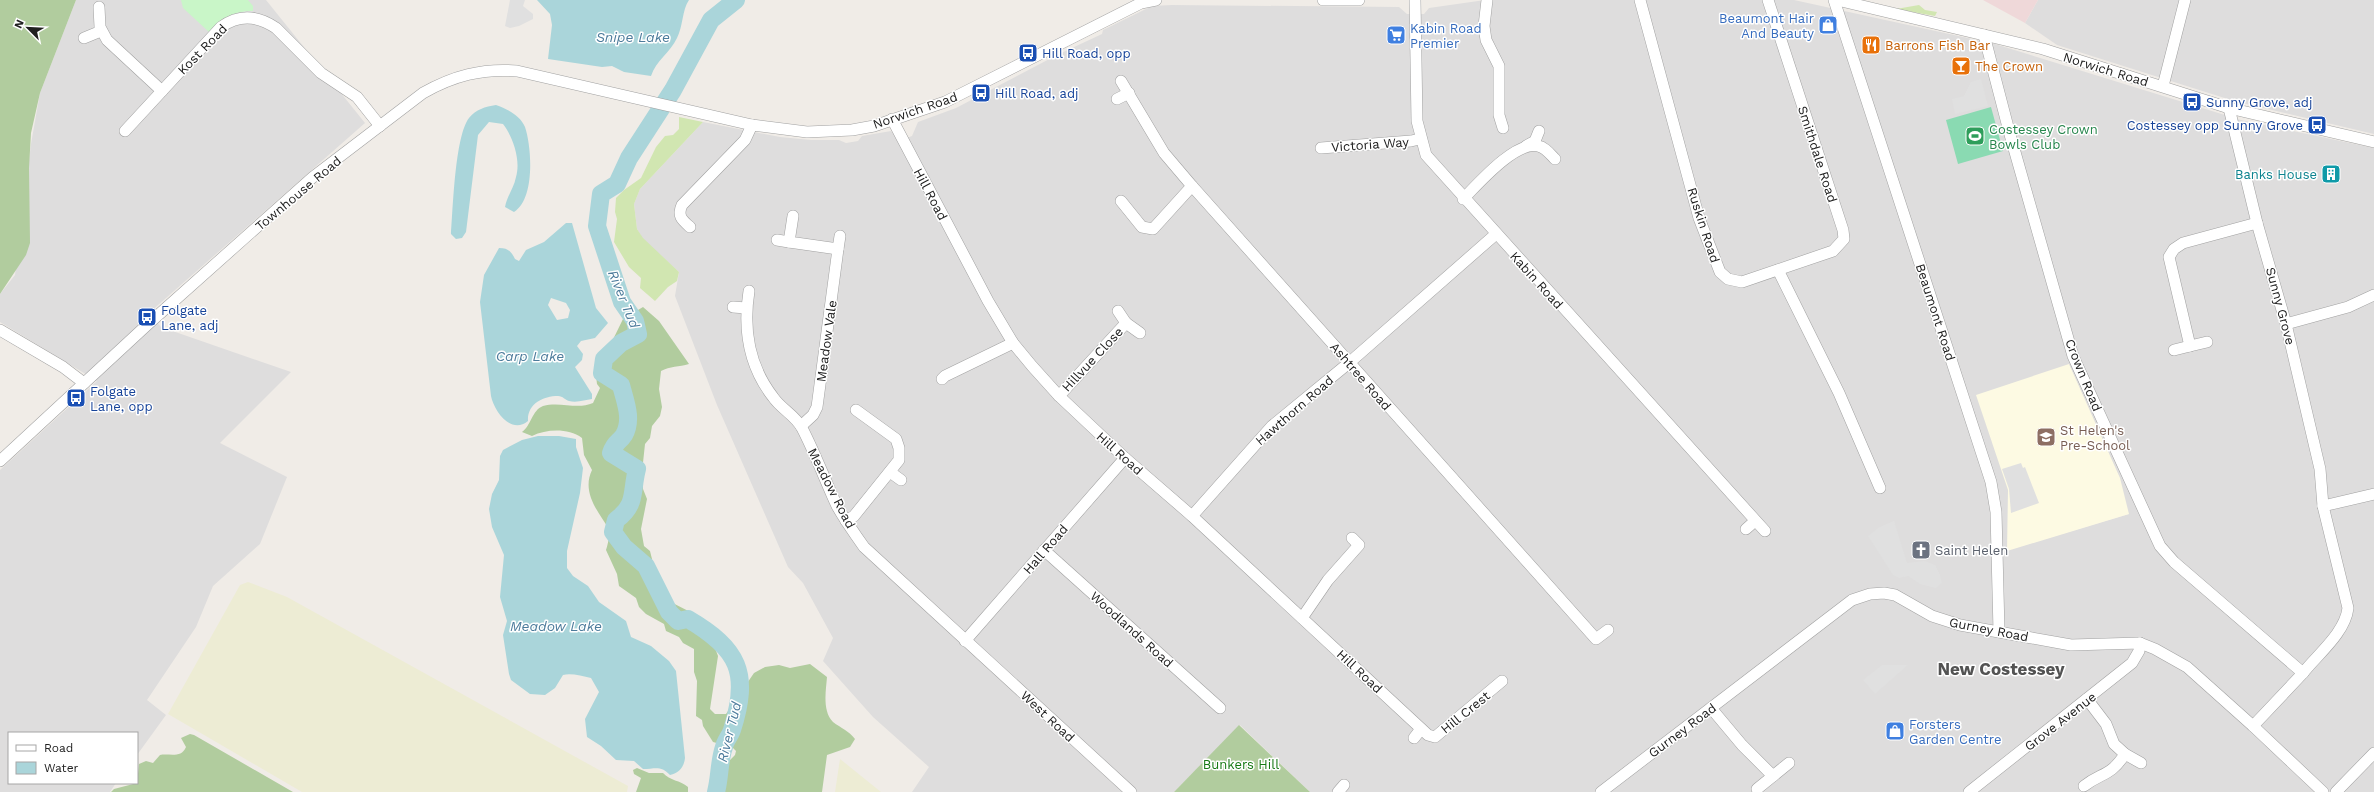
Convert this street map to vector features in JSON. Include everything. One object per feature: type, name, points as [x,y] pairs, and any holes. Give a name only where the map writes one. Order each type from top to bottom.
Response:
[{"type":"street","name":"Norwich Road","points":[[655,103],[752,124],[807,132],[852,130],[874,126],[945,102],[1141,3],[1156,0]]},
{"type":"street","points":[[1323,0],[1359,0]]},
{"type":"street","name":"Kabin Road","points":[[1415,0],[1417,122],[1420,139],[1426,156],[1765,531]]},
{"type":"street","points":[[1487,0],[1484,26],[1486,40],[1499,66],[1499,115],[1503,128]]},
{"type":"street","name":"Ruskin Road","points":[[1640,0],[1699,218],[1720,272],[1728,279],[1742,282],[1778,270]]},
{"type":"street","name":"Smithdale Road","points":[[1768,0],[1843,230],[1844,239],[1833,251],[1778,270]]},
{"type":"street","name":"Norwich Road","points":[[1836,0],[2043,50],[2163,86],[2229,108],[2374,142]]},
{"type":"street","name":"Beaumont Road","points":[[1836,0],[1990,482],[1996,512],[1999,631]]},
{"type":"street","points":[[2163,86],[2185,0]]},
{"type":"street","points":[[99,7],[98,19],[101,31],[107,40],[162,91]]},
{"type":"street","name":"Kost Road","points":[[125,131],[221,27],[236,18],[250,17],[264,21],[276,28],[321,73],[357,97],[380,126]]},
{"type":"street","points":[[84,38],[101,31]]},
{"type":"street","name":"Crown Road","points":[[1984,35],[2003,110],[2073,356],[2160,546],[2174,562],[2302,673]]},
{"type":"street","name":"Townhouse Road","points":[[0,461],[84,383],[313,177],[423,93],[441,83],[462,75],[488,70],[536,74],[655,103]]},
{"type":"street","name":"Ashtree Road","points":[[1122,81],[1164,153],[1192,186],[1596,639],[1608,630]]},
{"type":"street","points":[[1117,99],[1129,93]]},
{"type":"street","name":"Sunny Grove","points":[[2229,108],[2257,223],[2286,324],[2320,469],[2323,506],[2348,608],[2347,619],[2302,673]]},
{"type":"street","name":"Hill Road","points":[[892,119],[984,294],[1013,343],[1059,396],[1125,458],[1192,516],[1302,618],[1417,734],[1435,737]]},
{"type":"street","points":[[690,227],[680,218],[679,211],[682,205],[745,140],[752,124]]},
{"type":"street","points":[[1463,198],[1504,160],[1534,141],[1540,131]]},
{"type":"street","name":"Victoria Way","points":[[1321,148],[1411,142],[1420,139]]},
{"type":"street","points":[[1526,147],[1537,145],[1555,159]]},
{"type":"street","points":[[1121,201],[1142,227],[1153,229],[1192,186]]},
{"type":"street","points":[[789,242],[793,216]]},
{"type":"street","points":[[2190,346],[2169,257],[2174,249],[2183,243],[2257,223]]},
{"type":"street","name":"Hawthorn Road","points":[[1192,516],[1272,426],[1350,362],[1496,234]]},
{"type":"street","name":"Meadow Vale","points":[[801,426],[813,415],[817,407],[840,236]]},
{"type":"street","points":[[777,240],[838,249]]},
{"type":"street","points":[[1778,270],[1839,393],[1880,488]]},
{"type":"street","name":"Meadow Road","points":[[750,291],[746,308],[748,345],[759,376],[774,399],[792,414],[801,426],[846,521],[864,546],[884,568],[966,641]]},
{"type":"street","points":[[2286,324],[2348,307],[2374,295]]},
{"type":"street","points":[[734,307],[746,308]]},
{"type":"street","name":"Hillvue Close","points":[[1118,311],[1126,323],[1140,332]]},
{"type":"street","name":"Hillvue Close","points":[[1059,396],[1126,323]]},
{"type":"street","points":[[0,330],[63,367],[84,383]]},
{"type":"street","points":[[2174,350],[2207,342]]},
{"type":"street","points":[[942,379],[945,376],[1013,343]]},
{"type":"street","points":[[846,521],[854,516],[899,460],[899,448],[896,439],[856,410]]},
{"type":"street","name":"Hall Road","points":[[966,641],[1125,458]]},
{"type":"street","points":[[890,472],[901,480]]},
{"type":"street","points":[[2323,506],[2374,494]]},
{"type":"street","points":[[1746,529],[1755,521]]},
{"type":"street","points":[[1302,618],[1328,580],[1359,545],[1352,538]]},
{"type":"street","name":"Woodlands Road","points":[[1044,550],[1220,708]]},
{"type":"street","name":"Gurney Road","points":[[1601,792],[1852,600],[1870,594],[1895,595],[1932,616],[1960,625],[2071,645],[2140,643],[2155,649],[2187,667],[2253,726],[2323,792]]},
{"type":"street","name":"West Road","points":[[966,641],[1131,792]]},
{"type":"street","name":"Grove Avenue","points":[[1969,792],[2132,663],[2139,651],[2140,643]]},
{"type":"street","points":[[2253,726],[2302,673]]},
{"type":"street","name":"Hill Crest","points":[[1435,737],[1500,687]]},
{"type":"street","points":[[2087,699],[2106,724],[2114,744],[2125,754],[2141,763]]},
{"type":"street","points":[[1711,708],[1742,745],[1773,776]]},
{"type":"street","points":[[2336,792],[2374,753]]},
{"type":"street","points":[[2084,786],[2094,778],[2113,770],[2125,754]]},
{"type":"street","points":[[1757,789],[1789,763]]},
{"type":"shaded area","points":[[76,0],[266,0],[365,123],[149,313],[161,327],[291,372],[220,443],[287,477],[260,544],[213,586],[196,627],[147,700],[166,715],[138,754],[138,732],[8,732],[8,784],[115,784],[110,792],[0,792],[0,470],[97,381],[0,322],[0,294],[15,275],[31,144],[40,93]]},
{"type":"shaded area","points":[[510,0],[525,0],[523,6],[533,14],[533,19],[519,26],[510,28],[505,26]]},
{"type":"shaded area","points":[[1485,0],[1794,0],[1995,44],[2241,120],[2374,148],[2374,792],[1310,792],[1240,725],[1174,792],[912,792],[929,767],[873,717],[823,661],[833,638],[803,583],[788,567],[717,405],[675,296],[679,272],[643,239],[637,229],[634,204],[640,189],[703,122],[780,137],[811,140],[839,140],[846,143],[858,141],[862,136],[891,131],[899,141],[912,136],[918,122],[956,108],[1057,55],[1102,34],[1103,30],[1152,6],[1399,7],[1407,14],[1424,14],[1429,8]],"holes":[[[2008,490],[2129,514],[2008,550]]]},
{"type":"shaded area","points":[[1983,0],[2038,0],[2025,23]]},
{"type":"shaded area","points":[[2038,0],[2374,0],[2374,134],[2234,101],[2057,45],[2025,23]]},
{"type":"shaded area","points":[[1981,79],[1988,106],[1955,114],[1952,99],[1964,96],[1971,82]]},
{"type":"shaded area","name":"St Helen's Pre-School","points":[[2069,364],[2120,478],[2129,514],[2007,551],[2008,490],[1976,395]]},
{"type":"shaded area","points":[[2021,463],[2023,468],[2025,467],[2039,503],[2011,513],[2009,489],[2002,469]]},
{"type":"shaded area","points":[[1894,521],[1907,563],[1925,561],[1935,565],[1942,583],[1936,588],[1920,584],[1908,576],[1899,578],[1893,575],[1868,536],[1878,528]]},
{"type":"shaded area","points":[[1882,665],[1908,665],[1875,694],[1863,680]]},
{"type":"green space","points":[[0,0],[76,0],[40,93],[31,133],[29,168],[30,243],[26,255],[0,294]]},
{"type":"green space","points":[[181,0],[248,0],[253,6],[253,11],[240,12],[229,16],[209,32],[183,8]]},
{"type":"green space","points":[[1919,5],[1925,10],[1937,12],[1935,16],[1896,9]]},
{"type":"green space","name":"Costessey Crown Bowls Club","points":[[1991,107],[2003,151],[1958,164],[1946,120]]},
{"type":"green space","points":[[679,117],[703,122],[640,189],[634,204],[637,229],[643,238],[679,272],[677,281],[668,287],[655,301],[640,288],[641,278],[629,267],[614,242],[617,219],[615,212],[616,198],[624,190],[641,178],[656,147],[665,136],[673,135],[679,129]]},
{"type":"green space","points":[[643,307],[659,321],[689,364],[668,368],[661,371],[659,389],[662,407],[660,416],[652,426],[650,438],[645,444],[642,472],[643,489],[647,499],[641,529],[644,546],[650,551],[653,563],[651,584],[655,594],[704,619],[718,656],[710,709],[715,714],[726,714],[754,673],[765,667],[779,665],[790,668],[810,664],[827,677],[827,712],[833,722],[848,732],[855,739],[850,747],[827,755],[822,792],[720,792],[723,783],[722,768],[735,755],[736,751],[732,747],[713,742],[703,726],[702,720],[696,716],[697,681],[694,672],[694,649],[683,643],[679,637],[666,631],[664,624],[646,614],[639,607],[636,598],[619,586],[617,574],[606,550],[609,531],[589,492],[589,478],[592,470],[584,455],[582,438],[570,432],[564,431],[544,432],[532,436],[522,432],[528,426],[536,411],[543,406],[556,404],[581,406],[593,403],[600,388],[597,384],[595,367],[604,358],[623,319]]},
{"type":"green space","points":[[248,582],[287,597],[628,786],[627,792],[302,792],[168,714],[240,585]]},
{"type":"green space","name":"Bunkers Hill","points":[[1239,725],[1310,792],[1174,792]]},
{"type":"green space","points":[[190,734],[194,735],[293,792],[111,792],[114,789],[138,784],[139,764],[146,761],[153,763],[160,755],[174,755],[184,751],[186,747],[181,738]]},
{"type":"green space","points":[[840,759],[881,792],[835,792]]},
{"type":"green space","points":[[637,768],[649,773],[663,773],[669,778],[688,787],[688,792],[636,792],[641,778],[634,774],[633,770]]},
{"type":"water","name":"Snipe Lake","points":[[537,0],[689,0],[677,38],[671,48],[656,65],[651,76],[624,72],[612,66],[602,67],[548,59],[552,25],[550,14]]},
{"type":"water","points":[[496,105],[517,116],[525,127],[530,160],[529,185],[526,196],[521,205],[514,212],[505,207],[516,177],[517,156],[510,135],[503,124],[489,122],[478,135],[466,232],[462,238],[456,239],[451,234],[454,191],[458,156],[464,127],[469,118],[475,112]]},
{"type":"water","name":"Carp Lake","points":[[566,223],[572,223],[596,308],[608,323],[595,338],[581,341],[577,346],[583,354],[582,360],[575,367],[592,394],[592,399],[572,402],[560,396],[552,396],[542,399],[530,410],[528,421],[522,425],[515,425],[504,419],[496,408],[491,396],[480,302],[484,275],[499,248],[509,250],[515,259],[519,261],[526,250],[544,242]],"holes":[[[551,298],[566,303],[570,310],[568,318],[557,320],[548,305]]]},
{"type":"water","name":"Meadow Lake","points":[[538,436],[559,436],[576,439],[576,447],[583,468],[580,493],[567,551],[567,568],[573,576],[588,586],[599,602],[626,621],[631,637],[651,646],[669,661],[676,671],[685,758],[684,764],[676,773],[670,775],[661,769],[643,769],[634,761],[616,760],[601,746],[587,737],[585,719],[599,692],[591,678],[566,674],[563,675],[555,688],[545,695],[530,694],[511,680],[503,635],[507,621],[500,597],[504,555],[492,527],[489,509],[492,494],[499,480],[500,456],[503,450],[522,440]]},
{"type":"waterway","name":"River Tud","points":[[716,792],[722,752],[732,730],[740,693],[736,664],[729,652],[719,641],[705,630],[688,619],[678,621],[669,612],[646,566],[624,547],[613,532],[616,520],[627,509],[632,498],[637,469],[611,453],[614,446],[622,438],[627,429],[628,416],[621,385],[602,373],[604,359],[621,343],[638,334],[635,321],[622,302],[597,226],[601,194],[617,184],[629,158],[673,90],[711,20],[736,0]]},
{"type":"place","name":"Beaumont Hair And Beauty","points":[[1828,25]]},
{"type":"place","name":"Kabin Road Premier","points":[[1396,35]]},
{"type":"place","name":"Barrons Fish Bar","points":[[1871,45]]},
{"type":"place","name":"Hill Road, opp","points":[[1028,53]]},
{"type":"place","name":"The Crown","points":[[1961,66]]},
{"type":"place","name":"Hill Road, adj","points":[[981,93]]},
{"type":"place","name":"Sunny Grove, adj","points":[[2192,102]]},
{"type":"place","name":"Costessey opp Sunny Grove","points":[[2317,125]]},
{"type":"place","name":"Costessey Crown Bowls Club","points":[[1975,136]]},
{"type":"place","name":"Banks House","points":[[2331,174]]},
{"type":"place","name":"Folgate Lane, adj","points":[[147,317]]},
{"type":"place","name":"Folgate Lane, opp","points":[[76,398]]},
{"type":"place","name":"St Helen's Pre-School","points":[[2046,437]]},
{"type":"place","name":"Saint Helen","points":[[1921,550]]},
{"type":"place","name":"Forsters Garden Centre","points":[[1895,731]]},
{"type":"district","name":"New Costessey","points":[[2001,669]]}]
